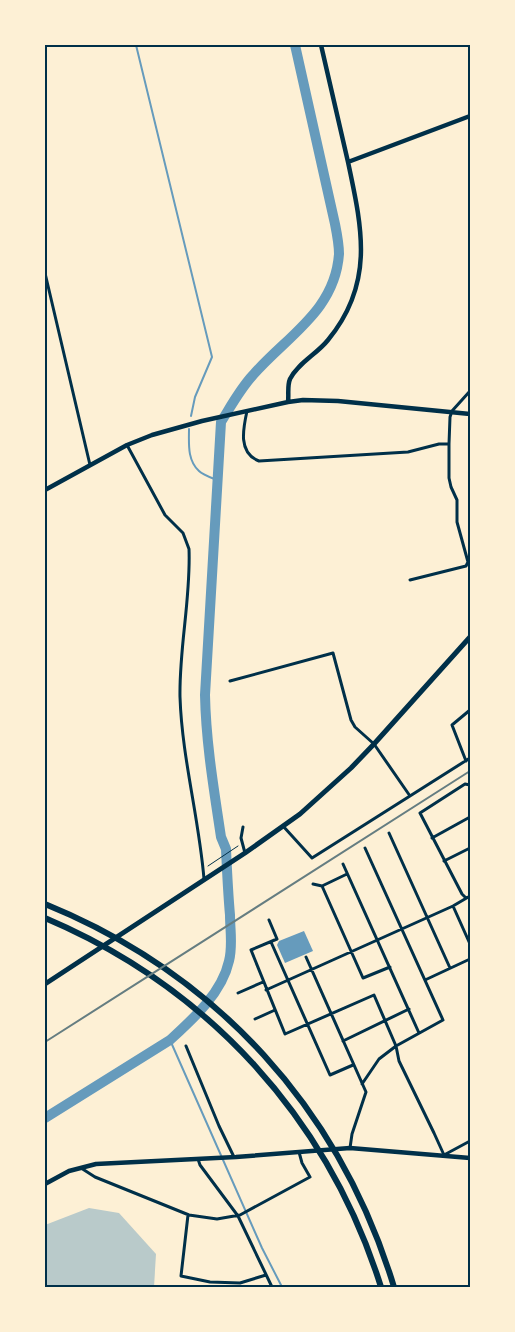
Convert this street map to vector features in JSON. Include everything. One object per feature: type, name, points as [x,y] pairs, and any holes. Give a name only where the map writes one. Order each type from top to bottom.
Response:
[{"type":"highway","points":[[45,904],[108,933],[154,960],[199,993],[242,1031],[278,1070],[338,1155],[365,1208],[394,1287]]},
{"type":"highway","points":[[45,918],[95,942],[141,968],[190,1004],[232,1040],[270,1082],[314,1141],[353,1214],[381,1287]]},
{"type":"main road","points":[[45,984],[245,853],[315,801],[374,744],[470,637]]},
{"type":"street","points":[[288,402],[291,378],[326,342],[340,324],[351,304],[361,263],[361,227],[322,45]]},
{"type":"street","points":[[348,162],[470,116]]},
{"type":"street","points":[[45,273],[90,465]]},
{"type":"street","points":[[410,580],[466,566],[468,562],[457,522],[457,500],[449,478],[449,444],[452,411],[470,391]]},
{"type":"street","points":[[45,490],[128,445],[168,429],[288,402],[304,400],[338,401],[470,414]]},
{"type":"street","points":[[247,411],[243,441],[248,453],[259,461],[408,452],[440,444],[449,444]]},
{"type":"street","points":[[128,445],[165,514],[183,533],[190,549],[180,698],[183,737],[206,878]]},
{"type":"street","points":[[230,681],[332,653],[351,720],[355,727],[374,744],[410,796]]},
{"type":"street","points":[[466,761],[452,725],[470,710]]},
{"type":"street","points":[[283,826],[312,858],[470,758]]},
{"type":"street","points":[[466,898],[444,861],[420,813],[465,784],[470,785]]},
{"type":"street","points":[[432,838],[470,817]]},
{"type":"street","points":[[243,827],[241,838],[245,853]]},
{"type":"street","points":[[388,833],[450,968]]},
{"type":"street","points":[[362,1084],[379,1059],[396,1046],[443,1020],[365,848]]},
{"type":"street","points":[[444,861],[470,848]]},
{"type":"street","points":[[343,864],[419,1033]]},
{"type":"street","points":[[312,884],[322,886],[347,874]]},
{"type":"street","points":[[322,886],[364,978],[390,967]]},
{"type":"street","points":[[266,990],[428,918],[470,896]]},
{"type":"street","points":[[453,906],[470,944]]},
{"type":"street","points":[[269,920],[277,939],[251,950],[285,1034],[374,995],[396,1046],[399,1061],[444,1155]]},
{"type":"street","points":[[271,942],[330,1075],[353,1065]]},
{"type":"street","points":[[306,957],[366,1092],[352,1134],[350,1148]]},
{"type":"street","points":[[425,980],[470,959]]},
{"type":"street","points":[[238,993],[263,982]]},
{"type":"street","points":[[343,1041],[409,1009]]},
{"type":"street","points":[[254,1019],[275,1010]]},
{"type":"street","points":[[186,1046],[232,1158]]},
{"type":"street","points":[[444,1155],[470,1142]]},
{"type":"street","points":[[45,1184],[81,1167],[96,1164],[232,1158],[350,1148],[470,1158]]},
{"type":"street","points":[[81,1167],[95,1176],[188,1215],[217,1220],[239,1215],[253,1209],[310,1177],[302,1163],[299,1152]]},
{"type":"street","points":[[198,1160],[239,1215],[272,1287]]},
{"type":"street","points":[[188,1215],[181,1276],[210,1282],[240,1283],[266,1275]]},
{"type":"path","points":[[204,870],[242,845]]},
{"type":"shaded area","points":[[89,1208],[119,1213],[156,1254],[154,1287],[45,1287],[45,1225]]},
{"type":"water","points":[[304,931],[313,951],[285,963],[277,945],[279,941]]},
{"type":"waterway","points":[[136,45],[212,357],[195,397],[191,416]]},
{"type":"waterway","points":[[45,1118],[170,1040],[206,1005],[220,984],[229,961],[231,938],[226,849],[221,837],[213,784],[205,695],[221,422],[248,380],[294,335],[319,307],[329,291],[336,274],[339,254],[335,224],[295,45]]},
{"type":"waterway","points":[[189,429],[192,462],[201,472],[217,480]]},
{"type":"waterway","points":[[170,1040],[262,1248],[282,1287]]},
{"type":"railway","points":[[45,1042],[470,771]]}]
